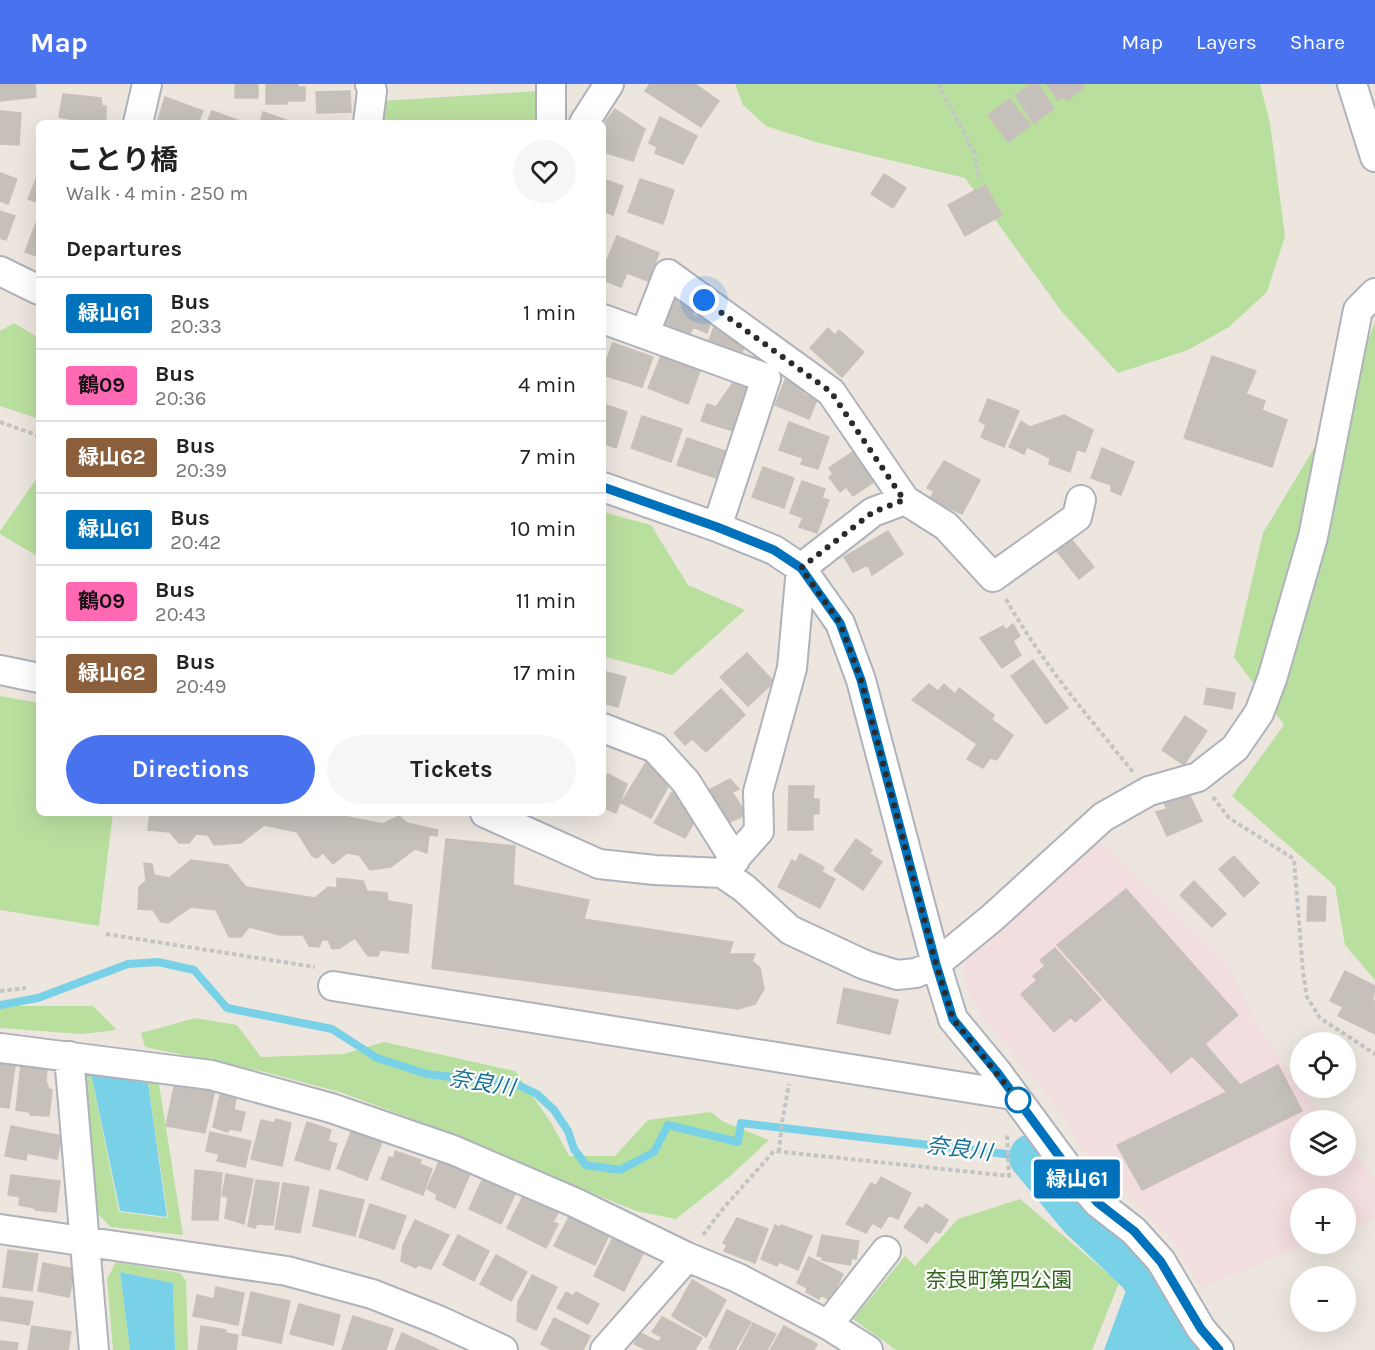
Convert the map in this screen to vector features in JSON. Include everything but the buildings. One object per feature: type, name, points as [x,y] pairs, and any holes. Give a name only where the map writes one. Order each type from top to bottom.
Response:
[{"type":"street","points":[[139,120],[147,84]]},
{"type":"street","points":[[368,120],[372,91],[370,84]]},
{"type":"street","points":[[550,120],[551,84]]},
{"type":"street","points":[[586,120],[609,84]]},
{"type":"street","points":[[1352,84],[1375,157]]},
{"type":"street","points":[[0,271],[36,289]]},
{"type":"street","points":[[645,333],[668,274],[831,392],[904,500],[946,526],[993,577],[1077,517],[1081,500]]},
{"type":"street","points":[[606,729],[655,748],[686,782],[729,866],[744,888],[790,930],[865,965],[897,975],[916,973],[936,964],[992,918],[1103,817],[1149,791],[1198,777],[1235,748],[1258,713],[1272,679],[1313,537],[1358,310],[1375,293]]},
{"type":"street","points":[[606,320],[766,378],[717,527]]},
{"type":"street","points":[[606,488],[717,527],[774,550],[801,568],[840,623],[861,680],[936,964],[953,1019],[1070,1171],[1098,1203],[1134,1231],[1161,1262],[1201,1329],[1219,1350]]},
{"type":"street","points":[[492,816],[599,864],[655,870],[729,866],[759,831],[758,792],[792,668],[801,568],[873,512],[904,500]]},
{"type":"street","points":[[0,670],[36,673]]},
{"type":"street","points":[[333,986],[1013,1095]]},
{"type":"street","points":[[0,1048],[211,1075],[331,1108],[453,1150],[576,1203],[687,1257],[738,1278],[828,1325],[868,1350]]},
{"type":"street","points":[[69,1056],[94,1350]]},
{"type":"street","points":[[0,1229],[287,1271],[372,1294],[438,1320],[503,1350]]},
{"type":"street","points":[[828,1325],[886,1251]]},
{"type":"street","points":[[605,1350],[687,1257]]},
{"type":"path","points":[[938,84],[974,152],[978,178]]},
{"type":"path","points":[[0,422],[36,435]]},
{"type":"path","points":[[993,577],[1017,620],[1062,685],[1149,791]]},
{"type":"path","points":[[1198,777],[1229,818],[1294,859],[1307,997],[1320,1018],[1375,1054]]},
{"type":"path","points":[[0,991],[26,988]]},
{"type":"path","points":[[779,1152],[793,1060]]},
{"type":"path","points":[[687,1257],[721,1211],[774,1151],[1009,1176],[1008,1147]]},
{"type":"shaded area","points":[[1095,837],[1227,964],[1259,1026],[1290,1075],[1290,1098],[1308,1098],[1319,1110],[1290,1110],[1290,1176],[1356,1176],[1356,1156],[1375,1180],[1375,1218],[1356,1227],[1356,1188],[1290,1188],[1290,1250],[1202,1288],[1171,1238],[1080,1145],[1064,1115],[977,1009],[970,995],[962,960]]},
{"type":"green space","points":[[735,84],[1260,84],[1270,123],[1285,236],[1267,292],[1229,327],[1188,350],[1118,373],[1062,312],[965,178],[819,143],[766,126],[743,105]]},
{"type":"green space","points":[[538,91],[535,120],[378,120],[381,101]]},
{"type":"green space","points":[[1375,322],[1375,980],[1345,945],[1335,886],[1232,796],[1284,725],[1234,657],[1263,533],[1316,445],[1325,393],[1349,387]]},
{"type":"green space","points":[[14,323],[36,336],[36,418],[0,406],[0,331]]},
{"type":"green space","points":[[36,479],[36,555],[0,534]]},
{"type":"green space","points":[[606,513],[651,525],[688,585],[745,610],[672,675],[606,657]]},
{"type":"green space","points":[[0,696],[36,702],[36,816],[113,816],[99,926],[0,910]]},
{"type":"green space","points":[[0,1006],[93,1006],[117,1030],[81,1034],[0,1028]]},
{"type":"green space","points":[[195,1018],[237,1025],[261,1057],[344,1054],[384,1042],[515,1071],[552,1124],[569,1156],[615,1156],[648,1120],[711,1112],[722,1121],[769,1140],[729,1177],[676,1219],[636,1211],[423,1123],[343,1093],[265,1072],[145,1047],[141,1033]]},
{"type":"green space","points":[[95,1067],[158,1078],[183,1235],[111,1227],[96,1212],[82,1072]],"holes":[[[91,1073],[148,1083],[168,1218],[119,1212]]]},
{"type":"green space","name":"奈良町第四公園","points":[[1020,1199],[1119,1283],[1092,1350],[896,1350],[853,1319],[905,1256],[915,1266],[958,1219]]},
{"type":"green space","points":[[116,1262],[180,1273],[186,1281],[188,1350],[175,1350],[173,1283],[120,1272],[130,1350],[113,1350],[107,1279]]},
{"type":"water","points":[[91,1073],[148,1083],[167,1217],[120,1211]]},
{"type":"water","points":[[120,1272],[173,1283],[175,1350],[130,1350]]},
{"type":"water","points":[[1127,1288],[1167,1350],[1104,1350]]},
{"type":"waterway","name":"奈良川","points":[[0,1005],[38,998],[128,964],[158,962],[194,970],[227,1008],[332,1029],[377,1058],[427,1074],[518,1085],[537,1094],[554,1110],[568,1131],[574,1149],[586,1165],[620,1170],[654,1152],[668,1125],[738,1142],[741,1123],[1032,1157]]},
{"type":"waterway","name":"奈良川","points":[[1032,1157],[1081,1216],[1141,1273],[1189,1350]]},
{"type":"bus line","name":"緑山61","points":[[606,488],[717,527],[774,550],[801,568],[840,623],[861,680],[936,964],[953,1019],[1028,1112],[1070,1171],[1098,1203],[1134,1231],[1161,1262],[1201,1329],[1219,1350]]},
{"type":"route","points":[[704,300],[831,392],[904,500],[873,512],[801,568],[840,623],[861,680],[936,964],[953,1019],[1018,1100]]}]
